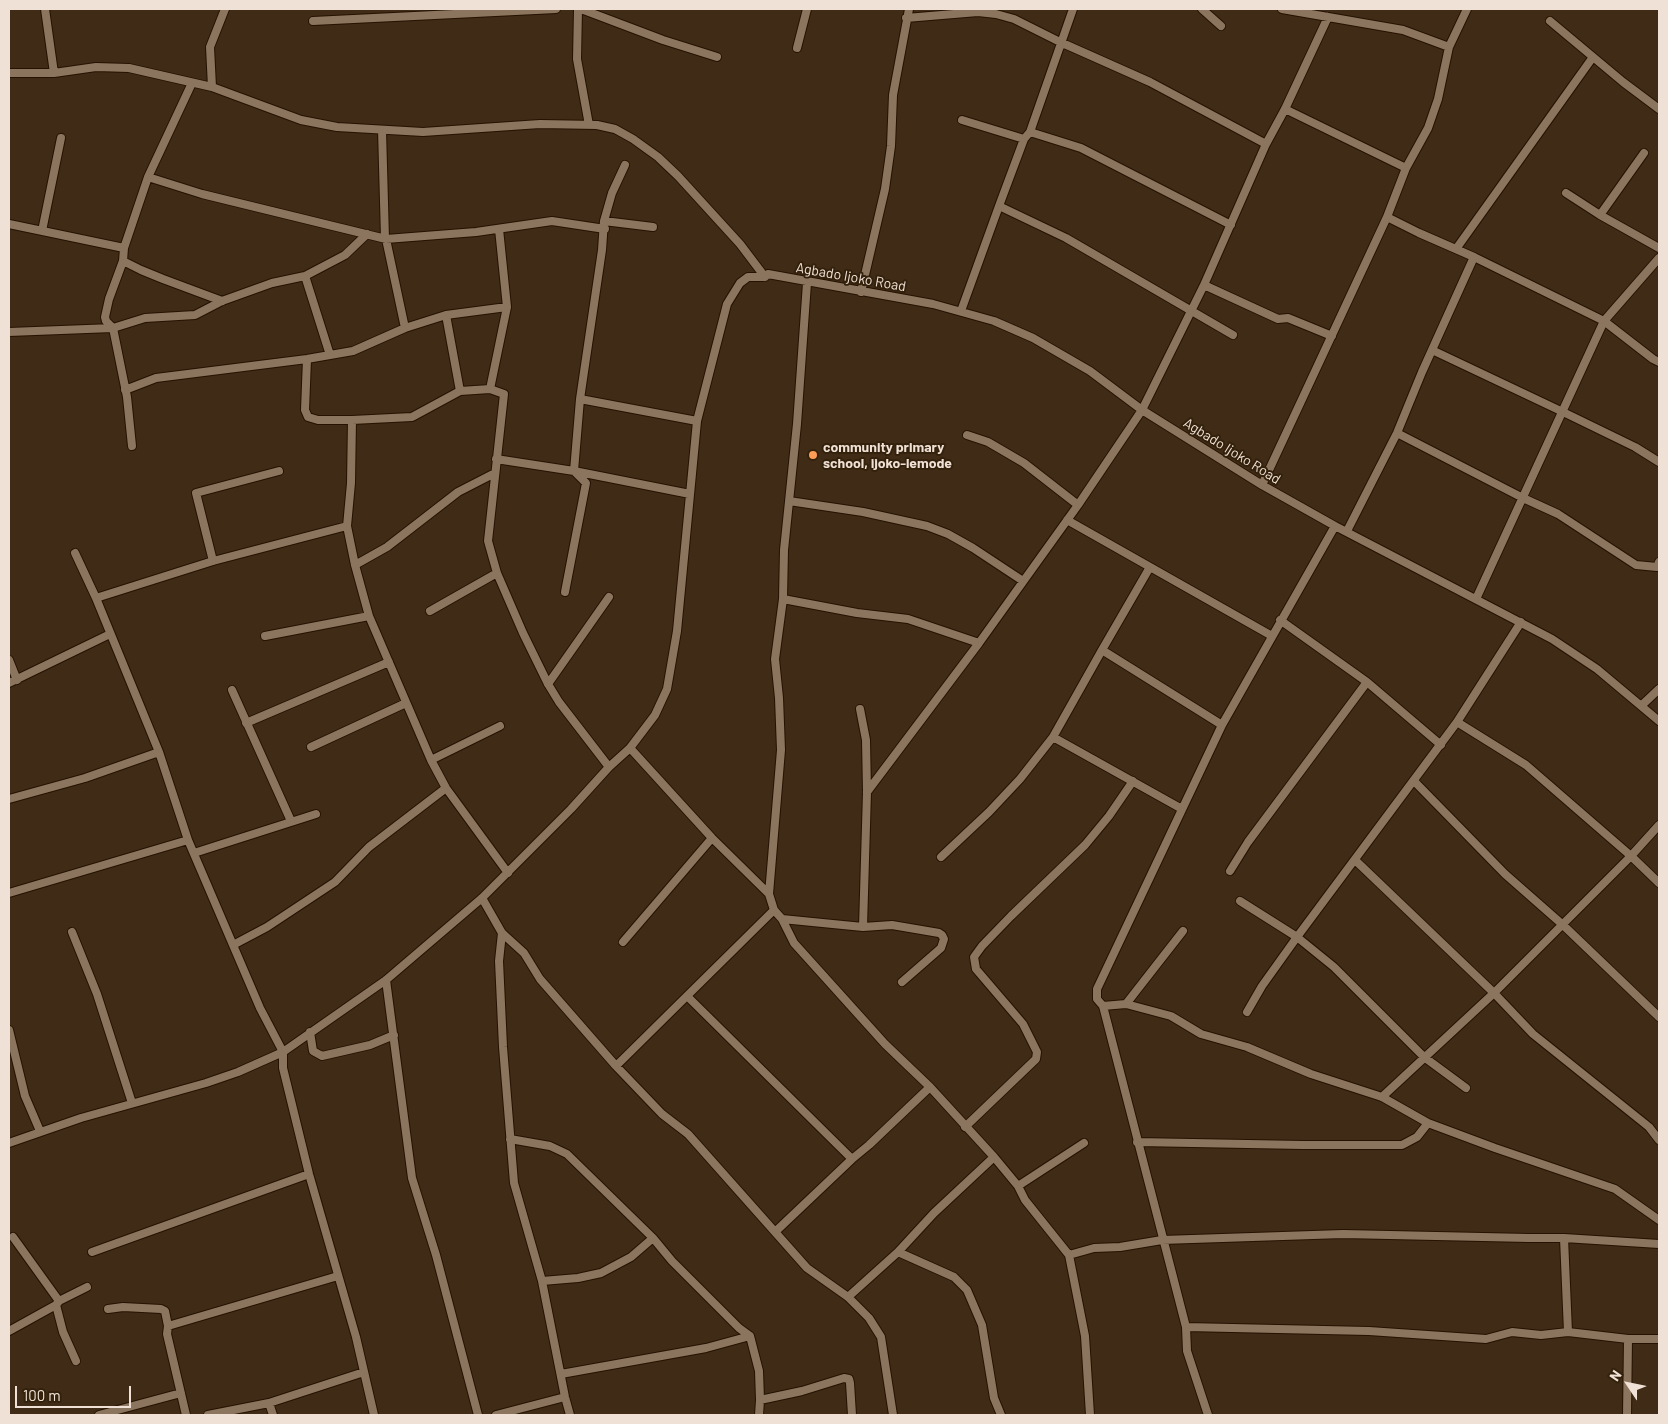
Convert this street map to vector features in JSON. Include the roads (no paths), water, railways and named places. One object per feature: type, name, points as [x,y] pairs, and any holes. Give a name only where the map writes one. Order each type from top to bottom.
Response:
[{"type":"street","points":[[44,9],[54,73]]},
{"type":"street","points":[[212,87],[210,47],[225,9]]},
{"type":"street","points":[[313,21],[556,9]]},
{"type":"street","points":[[589,125],[577,59],[580,9],[663,40],[717,57]]},
{"type":"street","points":[[797,48],[807,9]]},
{"type":"street","points":[[861,292],[885,189],[891,146],[893,95],[909,9]]},
{"type":"street","points":[[961,311],[998,206],[1024,139],[1030,132],[1073,9]]},
{"type":"street","points":[[1202,9],[1221,26]]},
{"type":"street","points":[[1282,9],[1403,30],[1449,48]]},
{"type":"street","points":[[1262,485],[1387,217],[1406,168],[1428,128],[1438,99],[1449,48],[1467,9]]},
{"type":"street","points":[[906,18],[978,12],[1014,19],[1060,42],[1150,82],[1266,144]]},
{"type":"street","points":[[867,792],[1024,581],[1142,410],[1204,285],[1266,144],[1285,109],[1328,17]]},
{"type":"street","points":[[1550,21],[1623,82],[1659,109]]},
{"type":"street","points":[[1456,249],[1593,57]]},
{"type":"street","points":[[9,73],[54,73],[96,67],[129,68],[212,87],[300,120],[337,127],[423,132],[540,124],[597,125],[615,129],[658,156],[740,244],[765,277]]},
{"type":"street","points":[[132,446],[125,390],[113,328],[105,318],[108,299],[123,261],[124,248],[148,177],[192,83]]},
{"type":"street","points":[[1285,109],[1406,168]]},
{"type":"street","points":[[962,120],[1024,139]]},
{"type":"street","points":[[382,130],[386,239],[405,328]]},
{"type":"street","points":[[1030,132],[1081,148],[1231,225]]},
{"type":"street","points":[[42,231],[62,138]]},
{"type":"street","points":[[1600,215],[1644,153]]},
{"type":"street","points":[[565,592],[586,483],[574,471],[580,399],[604,225],[612,194],[625,165]]},
{"type":"street","points":[[148,177],[202,194],[386,239],[499,229],[528,223],[552,221],[653,227]]},
{"type":"street","points":[[1566,193],[1600,215],[1659,248]]},
{"type":"street","points":[[998,206],[1066,238],[1233,335]]},
{"type":"street","points":[[1387,217],[1474,257],[1604,321],[1659,362]]},
{"type":"street","points":[[9,224],[124,248]]},
{"type":"street","points":[[490,389],[507,307],[499,229]]},
{"type":"street","points":[[9,332],[113,328],[145,318],[195,315],[222,301],[272,283],[305,276],[344,255],[367,234]]},
{"type":"street","points":[[1347,531],[1397,433],[1474,257]]},
{"type":"street","points":[[1476,599],[1604,321],[1659,258]]},
{"type":"street","points":[[123,261],[163,280],[222,301]]},
{"type":"street","name":"Agbado Ijoko Road","points":[[697,421],[727,304],[740,283],[748,277],[765,277],[768,274],[807,283],[933,304],[994,321],[1056,351],[1090,371],[1142,410],[1262,485],[1335,526],[1552,639],[1598,669],[1659,721]]},
{"type":"street","points":[[305,276],[330,355]]},
{"type":"street","points":[[807,283],[797,424],[784,550],[783,599],[775,659],[781,750],[769,894],[774,910],[782,919],[794,943],[885,1044],[930,1087],[994,1157],[1018,1186],[1025,1200],[1069,1254],[1085,1336],[1090,1415]]},
{"type":"street","points":[[1204,285],[1278,319],[1288,318],[1332,336]]},
{"type":"street","points":[[125,390],[156,378],[307,359],[353,351],[405,328],[446,315],[507,307]]},
{"type":"street","points":[[446,315],[460,391]]},
{"type":"street","points":[[1432,350],[1635,447],[1659,462]]},
{"type":"street","points":[[307,359],[305,410],[308,417],[318,420],[412,417],[460,391],[490,389],[504,394],[488,542],[497,573],[548,684],[558,702],[609,767]]},
{"type":"street","points":[[9,1143],[40,1131],[214,1080],[283,1052],[386,980],[482,898],[609,767],[630,748],[655,715],[667,689],[677,631],[697,421],[580,399]]},
{"type":"street","points":[[352,420],[347,526],[369,616],[431,760],[446,788],[508,873]]},
{"type":"street","points":[[1397,433],[1558,514],[1636,565],[1657,567],[1659,562]]},
{"type":"street","points":[[967,435],[988,442],[1024,463],[1078,505]]},
{"type":"street","points":[[496,459],[574,471],[690,494]]},
{"type":"street","points":[[213,561],[196,493],[279,470]]},
{"type":"street","points":[[355,565],[387,547],[458,492],[495,473]]},
{"type":"street","points":[[789,501],[863,512],[927,526],[965,543],[1024,581]]},
{"type":"street","points":[[1067,520],[1272,636]]},
{"type":"street","points":[[96,598],[213,561],[347,526]]},
{"type":"street","points":[[1208,1415],[1187,1351],[1186,1327],[1103,1006],[1097,999],[1097,989],[1222,725],[1335,526]]},
{"type":"street","points":[[75,553],[96,598],[159,752],[188,840],[260,1008],[283,1052],[283,1068],[309,1174],[364,1372],[374,1415]]},
{"type":"street","points":[[941,858],[1020,779],[1053,737],[1150,567]]},
{"type":"street","points":[[430,611],[497,573]]},
{"type":"street","points":[[548,684],[609,597]]},
{"type":"street","points":[[783,599],[857,613],[908,619],[979,643]]},
{"type":"street","points":[[265,636],[369,616]]},
{"type":"street","points":[[1280,620],[1367,682],[1441,745]]},
{"type":"street","points":[[1247,1012],[1262,986],[1297,937],[1441,745],[1521,622]]},
{"type":"street","points":[[9,683],[110,634]]},
{"type":"street","points":[[1102,650],[1222,725]]},
{"type":"street","points":[[9,660],[17,680]]},
{"type":"street","points":[[246,723],[389,662]]},
{"type":"street","points":[[1230,871],[1248,842],[1367,682]]},
{"type":"street","points":[[1642,705],[1659,689]]},
{"type":"street","points":[[232,690],[291,821]]},
{"type":"street","points":[[311,747],[406,703]]},
{"type":"street","points":[[860,709],[866,740],[867,792],[863,927]]},
{"type":"street","points":[[1457,722],[1526,765],[1631,856],[1659,883]]},
{"type":"street","points":[[431,760],[500,726]]},
{"type":"street","points":[[1053,737],[1182,810]]},
{"type":"street","points":[[630,748],[712,838],[769,894]]},
{"type":"street","points":[[9,799],[85,778],[159,752]]},
{"type":"street","points":[[965,1127],[1036,1059],[1038,1052],[1023,1024],[976,969],[974,957],[1011,916],[1085,845],[1109,816],[1133,781]]},
{"type":"street","points":[[1414,781],[1505,874],[1563,925],[1659,1017]]},
{"type":"street","points":[[233,944],[267,927],[335,882],[368,847],[446,788]]},
{"type":"street","points":[[194,853],[316,814]]},
{"type":"street","points":[[1382,1097],[1494,993],[1631,856],[1659,825]]},
{"type":"street","points":[[623,942],[712,838]]},
{"type":"street","points":[[9,893],[188,840]]},
{"type":"street","points":[[1355,860],[1494,993],[1532,1034],[1649,1127],[1659,1140]]},
{"type":"street","points":[[482,898],[502,933],[524,953],[540,978],[616,1066],[662,1114],[688,1134],[807,1268],[848,1296],[869,1318],[881,1337],[893,1415]]},
{"type":"street","points":[[1240,901],[1297,937],[1334,967],[1424,1057],[1466,1088]]},
{"type":"street","points":[[616,1066],[774,910]]},
{"type":"street","points":[[782,919],[863,927],[892,925],[942,935],[944,939],[941,948],[902,982]]},
{"type":"street","points":[[1126,1004],[1183,931]]},
{"type":"street","points":[[72,932],[97,994],[132,1103]]},
{"type":"street","points":[[502,933],[499,961],[503,1047],[514,1183],[542,1282],[570,1415]]},
{"type":"street","points":[[386,980],[412,1178],[436,1255],[478,1415]]},
{"type":"street","points":[[686,996],[852,1159]]},
{"type":"street","points":[[1103,1006],[1126,1004],[1171,1016],[1202,1034],[1246,1047],[1311,1074],[1382,1097],[1428,1123],[1616,1189],[1659,1220]]},
{"type":"street","points":[[9,1030],[25,1096],[40,1131]]},
{"type":"street","points":[[310,1032],[313,1051],[322,1056],[370,1045],[394,1036]]},
{"type":"street","points":[[775,1232],[852,1159],[870,1146],[930,1087]]},
{"type":"street","points":[[1137,1142],[1402,1145],[1417,1137],[1428,1123]]},
{"type":"street","points":[[510,1139],[550,1146],[567,1154],[653,1238],[672,1261],[738,1328],[750,1336],[758,1363],[759,1415]]},
{"type":"street","points":[[1018,1186],[1084,1143]]},
{"type":"street","points":[[848,1296],[898,1252],[934,1213],[994,1157]]},
{"type":"street","points":[[92,1252],[309,1174]]},
{"type":"street","points":[[1069,1254],[1094,1248],[1120,1247],[1162,1240],[1343,1234],[1564,1238],[1659,1244]]},
{"type":"street","points":[[13,1237],[58,1303],[63,1332],[76,1361]]},
{"type":"street","points":[[542,1282],[601,1273],[631,1257],[653,1238]]},
{"type":"street","points":[[1564,1238],[1568,1332]]},
{"type":"street","points":[[898,1252],[954,1277],[967,1290],[982,1325],[994,1398],[1001,1415]]},
{"type":"street","points":[[168,1326],[338,1276]]},
{"type":"street","points":[[9,1331],[87,1286]]},
{"type":"street","points":[[108,1309],[123,1307],[161,1309],[167,1314],[167,1334],[186,1415]]},
{"type":"street","points":[[1186,1327],[1369,1331],[1486,1339],[1512,1332],[1541,1335],[1568,1332],[1628,1339],[1659,1339]]},
{"type":"street","points":[[561,1374],[706,1348],[750,1336]]},
{"type":"street","points":[[1627,1415],[1628,1339]]},
{"type":"street","points":[[208,1415],[270,1402],[364,1372]]},
{"type":"street","points":[[760,1400],[802,1391],[844,1378],[849,1379],[850,1383],[852,1415]]},
{"type":"street","points":[[99,1415],[181,1393]]},
{"type":"street","points":[[496,1415],[565,1397]]},
{"type":"street","points":[[270,1402],[274,1415]]},
{"type":"place","name":"community primary school, ijoko-lemode","points":[[813,455]]}]
